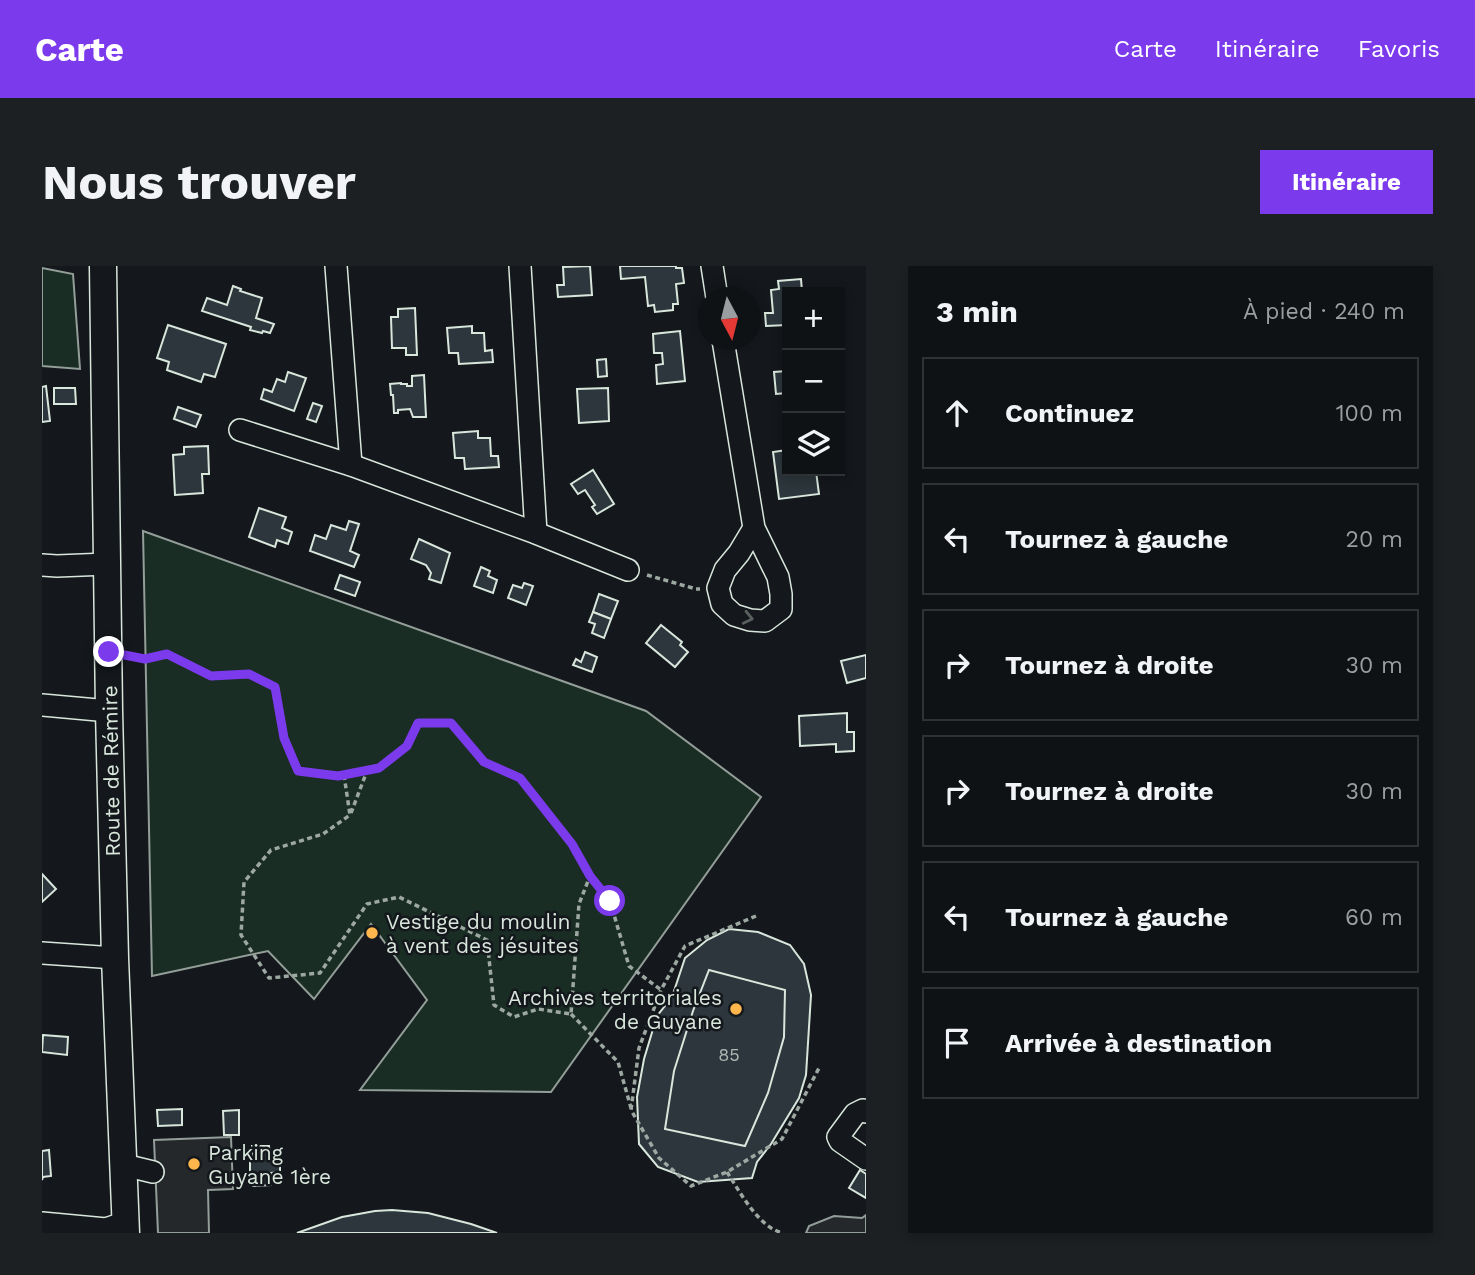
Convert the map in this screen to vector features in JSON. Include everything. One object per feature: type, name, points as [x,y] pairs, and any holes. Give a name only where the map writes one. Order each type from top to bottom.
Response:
[{"type":"main road","name":"Route de Rémire","points":[[103,266],[109,711],[115,958],[126,1227]]},
{"type":"street","points":[[336,266],[351,465]]},
{"type":"street","points":[[520,266],[536,533]]},
{"type":"street","points":[[712,266],[715,287]]},
{"type":"street","points":[[725,350],[754,528],[778,577],[781,594],[781,610],[765,621],[734,615],[722,604],[718,588],[725,570],[754,528]]},
{"type":"street","points":[[240,430],[351,465],[628,570]]},
{"type":"street","points":[[42,565],[107,564]]},
{"type":"street","points":[[42,705],[109,711]]},
{"type":"street","points":[[42,953],[115,958]]},
{"type":"street","points":[[866,1112],[863,1110],[855,1114],[838,1137],[866,1158]]},
{"type":"street","points":[[124,1165],[153,1172]]},
{"type":"street","points":[[42,1223],[106,1229],[126,1227]]},
{"type":"path","points":[[628,570],[696,589],[718,588]]},
{"type":"path","points":[[109,652],[145,659],[167,654],[211,676],[249,674],[275,687],[284,738],[298,771],[338,776],[379,768],[407,746],[418,723],[451,723],[484,762],[520,778],[572,844],[590,876],[610,901],[629,966],[661,989]]},
{"type":"path","points":[[367,770],[350,815],[324,834],[271,850],[244,882],[241,935],[269,978],[320,972],[367,904],[399,897],[487,940],[494,1005],[514,1017],[538,1009],[571,1014],[618,1062],[631,1110],[660,1158],[691,1186],[727,1172],[782,1139],[819,1068]]},
{"type":"path","points":[[344,775],[350,815]]},
{"type":"path","points":[[571,1014],[579,904],[590,876]]},
{"type":"path","points":[[631,1110],[639,1048],[661,989],[685,946],[756,916]]},
{"type":"path","points":[[727,1172],[750,1208],[775,1231],[783,1233]]},
{"type":"green space","points":[[42,268],[73,274],[80,369],[42,366]]},
{"type":"green space","points":[[143,531],[646,711],[761,797],[551,1092],[360,1090],[427,1000],[371,924],[314,999],[268,951],[152,976]]},
{"type":"shaded area","name":"Parking Guyane 1ère","points":[[231,1137],[233,1189],[208,1190],[209,1233],[158,1233],[154,1140]]},
{"type":"shaded area","points":[[866,1215],[866,1233],[806,1233],[809,1226],[834,1216],[862,1218]]},
{"type":"building","points":[[590,266],[592,295],[558,297],[557,285],[564,285],[563,267]]},
{"type":"building","points":[[620,266],[682,268],[684,283],[676,284],[678,304],[673,304],[673,310],[655,312],[654,305],[648,306],[645,277],[621,279]]},
{"type":"building","points":[[801,279],[802,287],[782,287],[782,325],[766,326],[765,313],[773,313],[771,290],[779,289],[778,281]]},
{"type":"building","points":[[233,286],[262,298],[256,318],[274,324],[270,333],[250,330],[251,327],[202,311],[207,298],[227,305]]},
{"type":"building","points":[[415,308],[417,355],[406,355],[406,348],[392,348],[391,317],[398,317],[398,309]]},
{"type":"building","points":[[168,325],[226,344],[215,377],[204,374],[201,382],[167,370],[169,362],[157,358]]},
{"type":"building","points":[[472,326],[472,333],[484,333],[485,351],[492,350],[493,362],[459,364],[458,353],[449,353],[447,328]]},
{"type":"building","points":[[680,331],[685,381],[657,384],[656,365],[663,364],[662,353],[654,353],[653,334]]},
{"type":"building","points":[[606,359],[607,376],[598,377],[597,360]]},
{"type":"building","points":[[782,371],[782,393],[776,394],[774,372]]},
{"type":"building","points":[[288,372],[306,378],[294,411],[261,399],[264,389],[272,392],[277,379],[285,382]]},
{"type":"building","points":[[424,375],[426,417],[413,417],[410,409],[394,413],[390,384],[412,386],[412,376]]},
{"type":"building","points":[[46,386],[50,421],[42,422],[42,387]]},
{"type":"building","points":[[54,388],[75,388],[76,404],[54,404]]},
{"type":"building","points":[[608,388],[609,421],[579,423],[577,389]]},
{"type":"building","points":[[313,403],[322,406],[316,422],[307,419]]},
{"type":"building","points":[[178,407],[201,415],[196,427],[174,419]]},
{"type":"building","points":[[478,431],[478,438],[490,438],[491,456],[498,456],[499,467],[465,469],[464,458],[455,458],[453,433]]},
{"type":"building","points":[[208,446],[209,474],[202,474],[203,493],[175,495],[173,455],[184,454],[184,447]]},
{"type":"building","points":[[782,451],[782,476],[817,476],[819,494],[779,499],[773,452]]},
{"type":"building","points":[[593,470],[614,504],[597,514],[592,507],[595,505],[585,490],[578,494],[571,484]]},
{"type":"building","points":[[259,508],[286,517],[282,528],[292,532],[288,544],[277,540],[275,547],[249,537]]},
{"type":"building","points":[[349,521],[359,524],[350,551],[359,555],[354,567],[310,551],[315,535],[326,539],[331,525],[346,530]]},
{"type":"building","points":[[419,539],[450,553],[441,583],[429,579],[431,573],[426,565],[411,559]]},
{"type":"building","points":[[481,567],[490,571],[488,576],[497,580],[493,593],[474,586]]},
{"type":"building","points":[[340,575],[360,582],[355,596],[335,589]]},
{"type":"building","points":[[524,583],[533,586],[526,605],[508,598],[513,585],[522,588]]},
{"type":"building","points":[[599,594],[618,601],[611,619],[593,612]]},
{"type":"building","points":[[593,612],[611,619],[604,638],[592,633],[595,624],[589,622]]},
{"type":"building","points":[[661,625],[682,642],[680,645],[688,652],[675,667],[646,643]]},
{"type":"building","points":[[585,652],[597,657],[592,672],[573,665],[576,659],[581,662]]},
{"type":"building","points":[[866,655],[866,678],[847,683],[841,661]]},
{"type":"building","points":[[847,713],[847,732],[854,732],[854,751],[836,752],[836,744],[800,746],[799,716]]},
{"type":"building","points":[[42,874],[56,889],[42,902]]},
{"type":"building","points":[[729,929],[758,932],[790,945],[804,964],[811,995],[806,1075],[799,1098],[757,1162],[752,1178],[698,1182],[658,1167],[639,1144],[637,1097],[644,1059],[657,1016],[672,997],[685,958],[707,940]]},
{"type":"building","points":[[709,970],[785,990],[784,1037],[768,1093],[745,1146],[665,1129],[674,1071]]},
{"type":"building","points":[[43,1035],[68,1037],[67,1055],[42,1052]]},
{"type":"building","points":[[182,1109],[182,1125],[158,1126],[157,1110]]},
{"type":"building","points":[[239,1110],[239,1135],[224,1135],[223,1111]]},
{"type":"building","points":[[252,1146],[269,1146],[270,1157],[280,1157],[280,1172],[271,1173],[271,1185],[253,1186],[250,1173]]},
{"type":"building","points":[[49,1150],[51,1176],[43,1177],[42,1180],[42,1151]]},
{"type":"building","points":[[860,1170],[866,1174],[866,1198],[849,1188]]},
{"type":"building","points":[[392,1210],[428,1213],[497,1233],[297,1233],[342,1217]]},
{"type":"place","name":"Vestige du moulin à vent des jésuites","points":[[372,933]]},
{"type":"place","name":"Archives territoriales de Guyane","points":[[736,1009]]},
{"type":"place","name":"Parking Guyane 1ère","points":[[194,1164]]},
{"type":"route","points":[[109,652],[145,659],[167,654],[211,676],[249,674],[275,687],[284,738],[298,771],[338,776],[379,768],[407,746],[418,723],[451,723],[484,762],[520,778],[572,844],[590,876],[610,901]]}]
